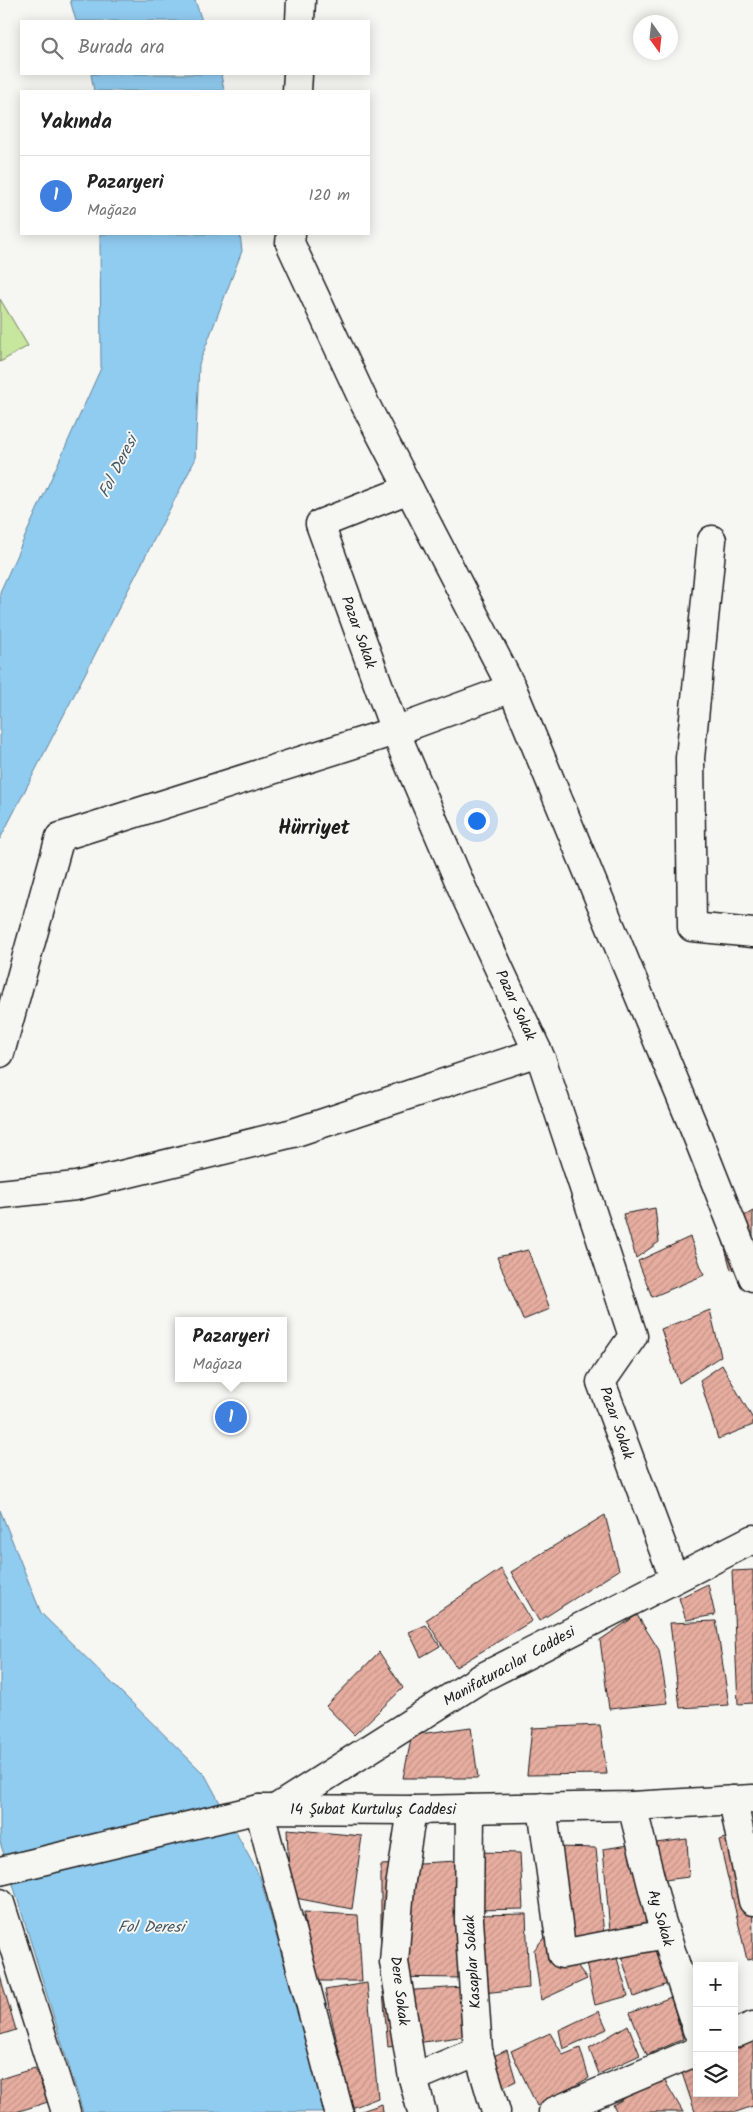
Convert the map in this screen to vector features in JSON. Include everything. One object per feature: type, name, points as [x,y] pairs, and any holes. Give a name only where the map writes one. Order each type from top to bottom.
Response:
[{"type":"street","points":[[300,20],[301,0]]},
{"type":"street","points":[[297,90],[298,75]]},
{"type":"street","points":[[290,235],[290,243],[365,404],[512,688],[753,1276]]},
{"type":"street","name":"Pazar Sokak","points":[[409,489],[320,524],[395,731],[466,895],[538,1052],[633,1336],[601,1382],[674,1578]]},
{"type":"street","points":[[712,540],[690,758],[692,927],[753,933]]},
{"type":"street","points":[[0,1053],[60,837],[395,731],[512,688]]},
{"type":"street","points":[[0,1194],[76,1186],[293,1133],[538,1052]]},
{"type":"street","name":"Manifaturacılar Caddesi","points":[[267,1809],[483,1677],[753,1539]]},
{"type":"street","points":[[743,1800],[753,1901]]},
{"type":"street","name":"14 Şubat Kurtuluş Caddesi","points":[[3,1870],[267,1809],[412,1810],[632,1806],[743,1800]]},
{"type":"street","name":"Ay Sokak","points":[[632,1806],[665,1934],[693,2018]]},
{"type":"street","points":[[542,1807],[562,1954],[665,1934]]},
{"type":"street","name":"Kasaplar Sokak","points":[[470,1808],[469,1920],[478,2052],[496,2112]]},
{"type":"street","points":[[267,1809],[340,2112]]},
{"type":"street","name":"Dere Sokak","points":[[412,1810],[400,1887],[394,1962],[412,2078],[422,2112]]},
{"type":"street","points":[[0,1903],[66,2112]]},
{"type":"street","points":[[738,2032],[753,2026]]},
{"type":"street","points":[[412,2078],[478,2052]]},
{"type":"street","points":[[553,2112],[602,2103],[695,2052]]},
{"type":"green space","points":[[0,299],[28,346],[0,362]]},
{"type":"water","points":[[70,0],[195,0],[202,20],[76,20]]},
{"type":"water","points":[[91,75],[221,75],[224,90],[94,90]]},
{"type":"water","name":"Fol Deresi","points":[[100,235],[240,235],[242,251],[199,364],[195,460],[0,839],[0,592],[101,368]]},
{"type":"water","name":"Fol Deresi","points":[[0,1510],[41,1613],[205,1775],[260,1877],[325,2112],[83,2112],[0,1842]]},
{"type":"building","points":[[655,1208],[659,1242],[636,1258],[623,1214]]},
{"type":"building","points":[[753,1211],[753,1262],[731,1270],[720,1230]]},
{"type":"building","points":[[690,1237],[704,1275],[652,1297],[638,1261]]},
{"type":"building","points":[[528,1250],[550,1309],[523,1320],[497,1257]]},
{"type":"building","points":[[710,1310],[721,1356],[679,1383],[661,1329]]},
{"type":"building","points":[[722,1365],[753,1419],[753,1425],[718,1439],[700,1380]]},
{"type":"building","points":[[605,1515],[619,1570],[539,1621],[511,1572]]},
{"type":"building","points":[[501,1569],[532,1621],[456,1667],[426,1620]]},
{"type":"building","points":[[753,1570],[753,1703],[738,1704],[732,1571]]},
{"type":"building","points":[[708,1584],[715,1615],[686,1620],[679,1598]]},
{"type":"building","points":[[637,1615],[659,1650],[668,1703],[609,1709],[600,1640]]},
{"type":"building","points":[[716,1621],[729,1705],[680,1708],[670,1623]]},
{"type":"building","points":[[426,1625],[440,1646],[421,1657],[409,1632]]},
{"type":"building","points":[[379,1652],[403,1688],[354,1735],[326,1706]]},
{"type":"building","points":[[600,1725],[607,1774],[527,1775],[532,1728]]},
{"type":"building","points":[[471,1727],[478,1778],[403,1778],[412,1735]]},
{"type":"building","points":[[287,1829],[362,1836],[352,1909],[290,1897]]},
{"type":"building","points":[[752,1830],[753,1959],[747,1960],[719,1840]]},
{"type":"building","points":[[687,1839],[689,1877],[656,1881],[648,1844]]},
{"type":"building","points":[[629,1845],[650,1922],[610,1932],[603,1849]]},
{"type":"building","points":[[558,1847],[596,1848],[604,1936],[569,1940]]},
{"type":"building","points":[[478,1852],[520,1853],[523,1909],[475,1910]]},
{"type":"building","points":[[458,1861],[465,1978],[381,1977],[381,1865]]},
{"type":"building","points":[[304,1912],[358,1915],[362,1981],[311,1981]]},
{"type":"building","points":[[526,1914],[529,1988],[483,1993],[477,1915]]},
{"type":"building","points":[[551,1929],[587,1979],[541,2000],[534,1950]]},
{"type":"building","points":[[659,1945],[670,1983],[634,1997],[621,1955]]},
{"type":"building","points":[[616,1955],[628,1996],[595,2005],[586,1963]]},
{"type":"building","points":[[0,1976],[16,2030],[0,2035]]},
{"type":"building","points":[[367,1983],[378,2098],[352,2108],[325,1990]]},
{"type":"building","points":[[464,1987],[466,2036],[388,2047],[383,1992]]},
{"type":"building","points":[[671,1997],[683,2039],[647,2055],[630,2013]]},
{"type":"building","points":[[599,2011],[607,2029],[563,2049],[559,2030]]},
{"type":"building","points":[[628,2025],[640,2055],[599,2074],[589,2048]]},
{"type":"building","points":[[550,2033],[563,2055],[580,2048],[589,2078],[537,2106],[511,2051]]},
{"type":"building","points":[[753,2041],[753,2106],[736,2112],[695,2112],[680,2067],[693,2062],[693,2097],[738,2097],[738,2047]]},
{"type":"building","points":[[507,2050],[516,2081],[497,2090],[487,2059]]},
{"type":"building","points":[[35,2068],[48,2102],[16,2112],[0,2112],[0,2079]]},
{"type":"building","points":[[662,2076],[683,2112],[617,2112],[613,2105]]},
{"type":"building","points":[[382,2104],[383,2112],[359,2112]]},
{"type":"place","name":"Pazaryeri","points":[[231,1417]]},
{"type":"district","name":"Hürriyet","points":[[314,827]]}]
